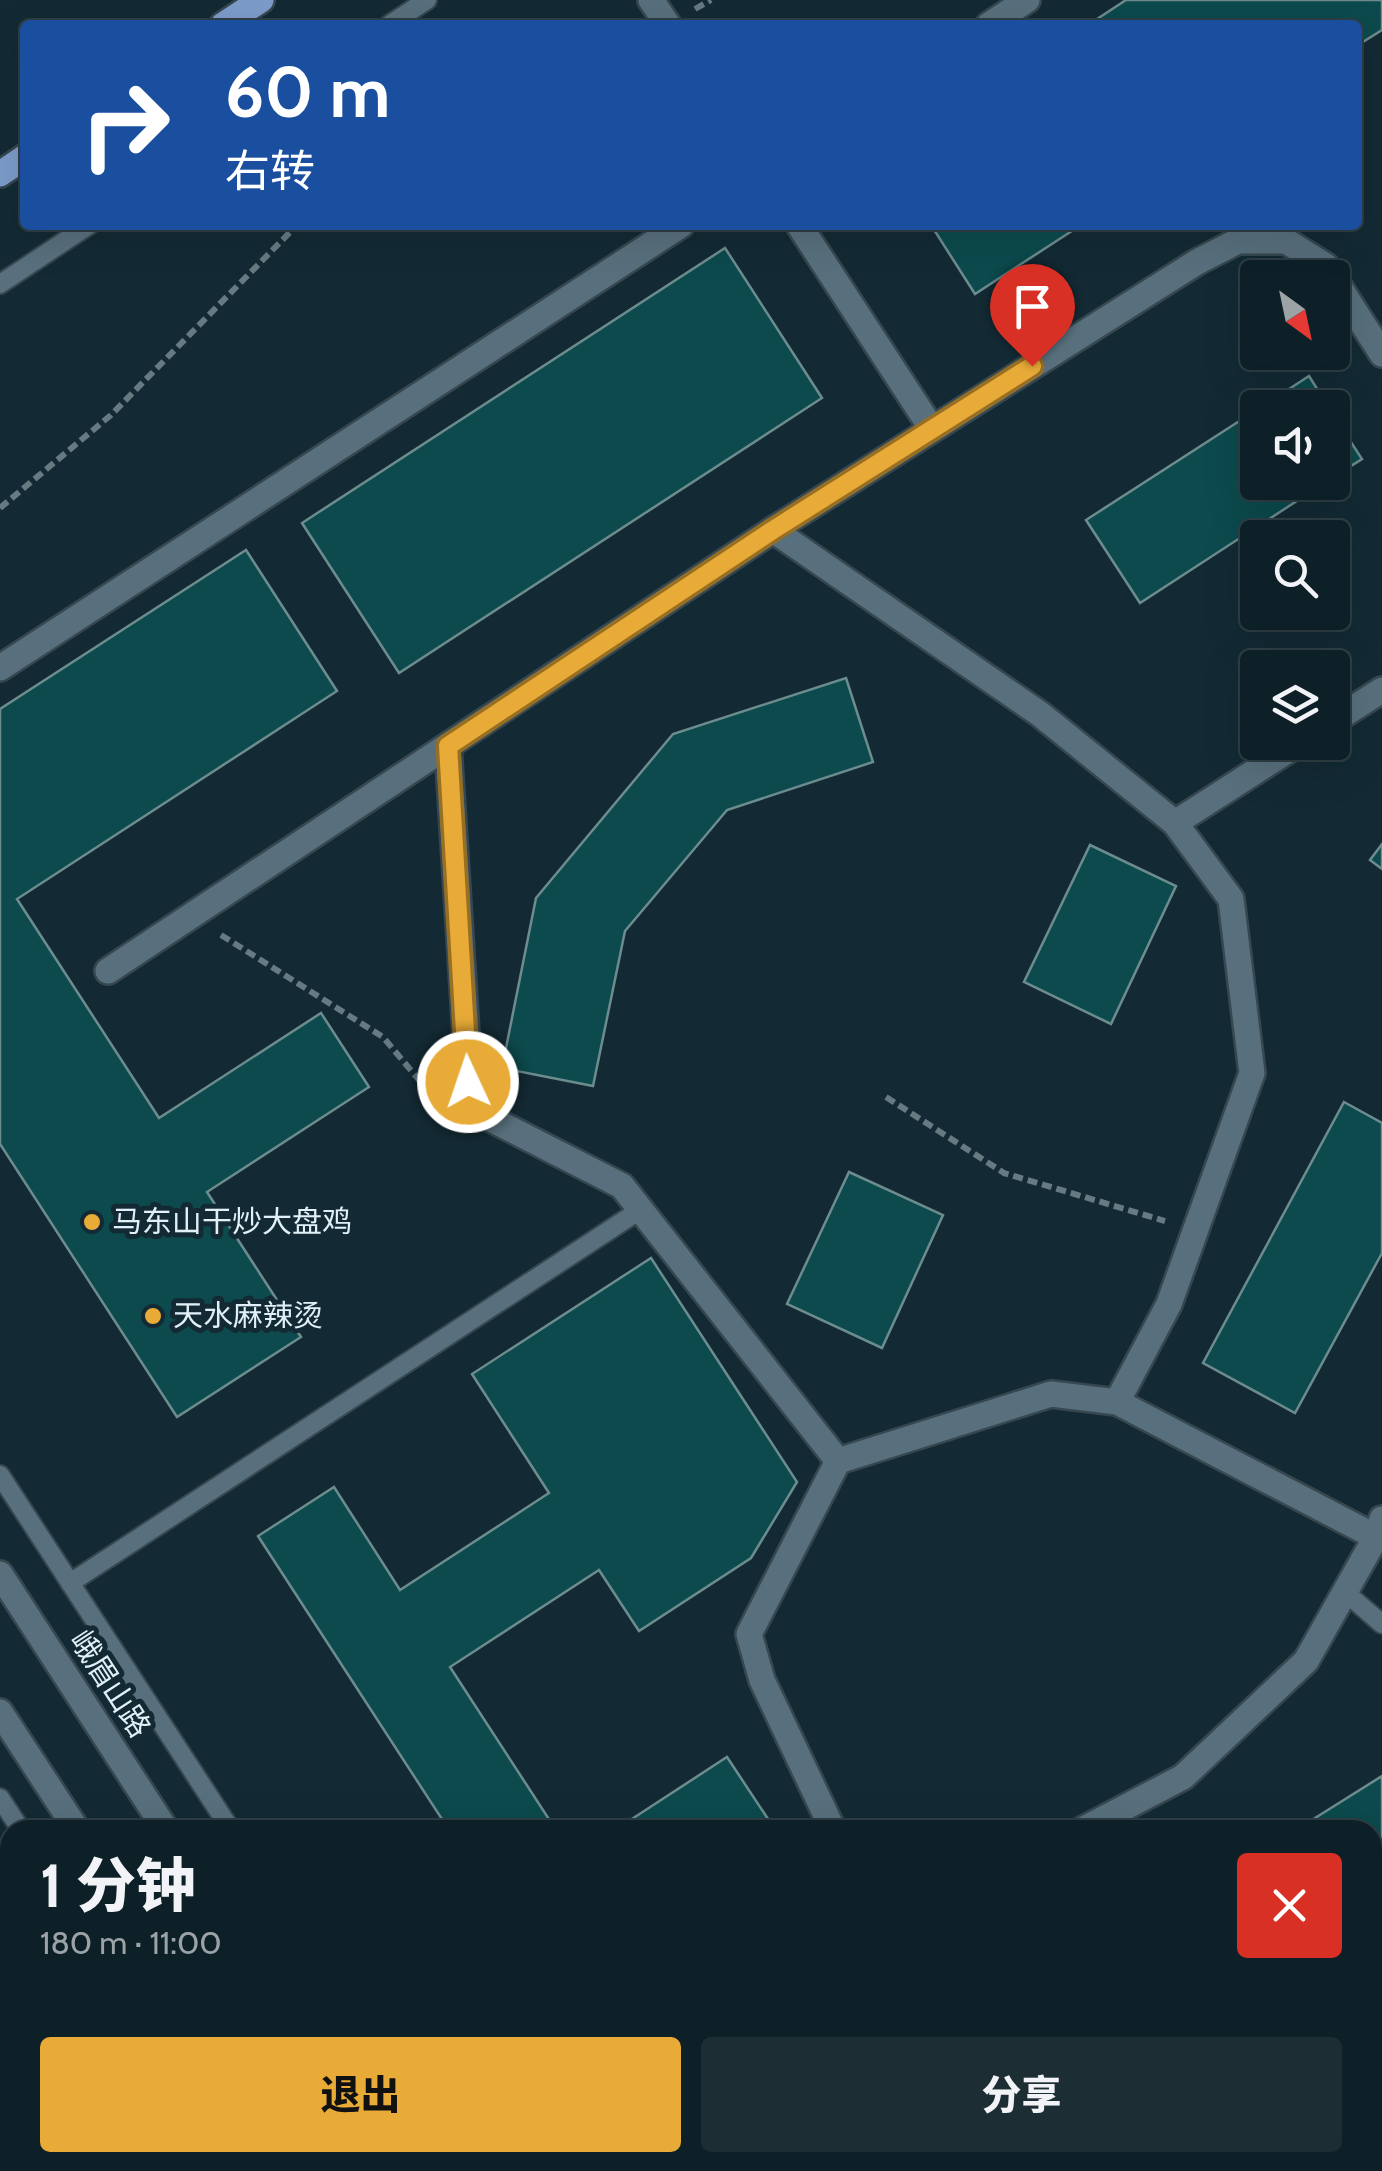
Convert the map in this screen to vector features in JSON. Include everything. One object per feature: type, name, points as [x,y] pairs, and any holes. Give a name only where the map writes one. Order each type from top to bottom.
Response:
[{"type":"main road","points":[[231,20],[261,0]]},
{"type":"street","points":[[997,20],[1027,0]]},
{"type":"street","points":[[0,668],[674,230]]},
{"type":"street","points":[[802,230],[932,429]]},
{"type":"street","points":[[108,970],[773,530],[1197,262],[1238,241],[1286,241],[1326,266],[1382,354]]},
{"type":"street","points":[[773,530],[1040,714],[1175,823],[1232,899],[1252,1073],[1170,1304],[1118,1402]]},
{"type":"street","points":[[1350,710],[1382,690]]},
{"type":"street","points":[[448,746],[468,1082],[494,1120],[622,1186],[838,1461]]},
{"type":"street","points":[[1175,823],[1272,760]]},
{"type":"street","points":[[828,1820],[762,1680],[749,1634],[838,1461],[1050,1394],[1118,1402],[1379,1528],[1306,1661],[1183,1777],[1101,1820]]},
{"type":"street","name":"峨眉山路","points":[[0,1574],[160,1820]]},
{"type":"street","points":[[0,1712],[70,1820]]},
{"type":"lane","points":[[397,20],[427,0]]},
{"type":"lane","points":[[0,284],[81,230]]},
{"type":"lane","points":[[70,1583],[640,1210]]},
{"type":"lane","points":[[0,1475],[224,1820]]},
{"type":"lane","points":[[1345,1592],[1382,1624]]},
{"type":"lane","points":[[0,1798],[14,1820]]},
{"type":"path","points":[[0,508],[111,416],[292,230]]},
{"type":"path","points":[[190,916],[382,1037],[448,1114],[494,1120]]},
{"type":"path","points":[[886,1097],[1004,1173],[1196,1230]]},
{"type":"building","points":[[1126,0],[1382,0],[1382,30],[1362,42],[1362,20],[1096,20]]},
{"type":"building","points":[[934,230],[1073,230],[975,294]]},
{"type":"building","points":[[725,248],[822,398],[399,673],[302,523]]},
{"type":"building","points":[[1309,376],[1318,390],[1288,390]]},
{"type":"building","points":[[1240,421],[1240,500],[1298,500],[1268,520],[1240,520],[1240,538],[1140,603],[1086,520]]},
{"type":"building","points":[[1350,441],[1362,459],[1350,467]]},
{"type":"building","points":[[246,550],[337,691],[17,899],[159,1118],[321,1013],[369,1087],[207,1192],[301,1337],[177,1417],[0,1144],[0,709]]},
{"type":"building","points":[[846,678],[873,762],[727,810],[625,931],[593,1086],[502,1068],[536,898],[673,734]]},
{"type":"building","points":[[1382,844],[1382,869],[1370,860]]},
{"type":"building","points":[[1090,845],[1176,886],[1111,1024],[1024,982]]},
{"type":"building","points":[[1344,1102],[1382,1123],[1382,1253],[1295,1413],[1203,1363]]},
{"type":"building","points":[[849,1172],[943,1215],[882,1348],[787,1304]]},
{"type":"building","points":[[651,1258],[797,1482],[751,1558],[639,1631],[599,1570],[450,1667],[549,1820],[443,1820],[258,1536],[334,1487],[400,1590],[549,1493],[472,1374]]},
{"type":"building","points":[[727,1757],[769,1820],[630,1820]]},
{"type":"building","points":[[1382,1776],[1382,1820],[1312,1820]]},
{"type":"place","name":"马东山干炒大盘鸡","points":[[92,1222]]},
{"type":"place","name":"天水麻辣烫","points":[[153,1316]]},
{"type":"route","points":[[468,1082],[448,746],[773,530],[1032,366]]}]
